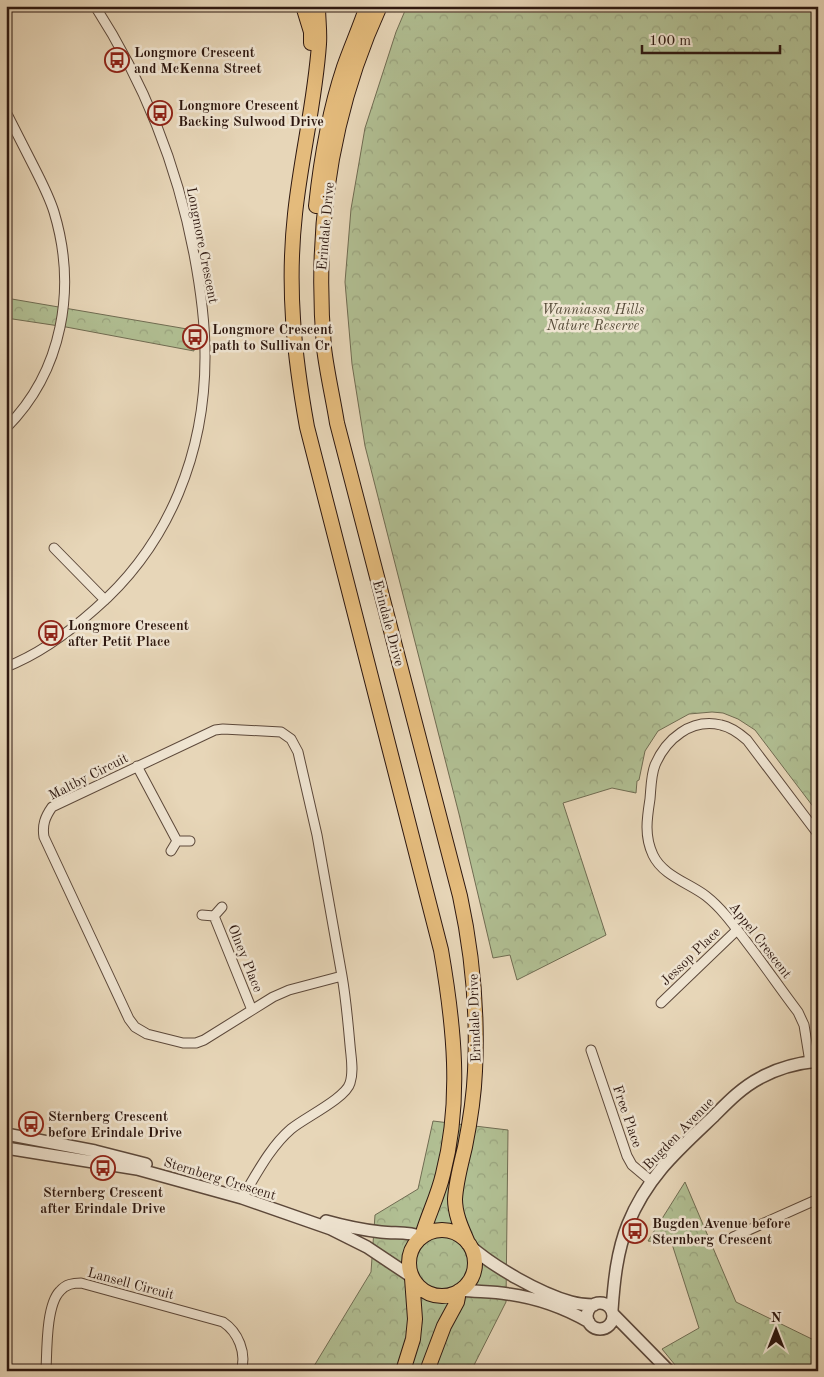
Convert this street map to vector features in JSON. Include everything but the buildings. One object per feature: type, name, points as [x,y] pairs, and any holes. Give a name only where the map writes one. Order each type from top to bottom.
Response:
[{"type":"main road","points":[[303,6],[311,32],[311,58],[307,91],[309,123]]},
{"type":"main road","name":"Erindale Drive","points":[[318,6],[319,42],[315,86],[295,214],[292,274],[294,347],[299,384],[315,461],[441,950],[448,991],[455,1065],[451,1132],[443,1174],[426,1219],[422,1236]]},
{"type":"main road","points":[[337,423],[320,352],[314,281],[314,215],[320,170],[332,108],[344,66],[367,6]]},
{"type":"main road","name":"Erindale Drive","points":[[380,6],[360,55],[335,140],[324,212],[321,250],[321,300],[325,350],[337,423],[460,896],[468,936],[476,1000],[475,1073],[472,1107],[455,1200],[458,1221],[469,1244]]},
{"type":"main road","points":[[403,1371],[413,1339],[412,1277],[408,1265],[413,1246],[422,1236],[434,1231],[446,1230],[458,1234],[469,1244],[473,1252],[474,1266],[470,1280],[460,1290],[448,1295],[430,1294],[419,1287],[412,1277]]},
{"type":"main road","points":[[427,1371],[444,1326],[457,1302],[460,1290]]},
{"type":"street","name":"Longmore Crescent","points":[[6,668],[27,658],[71,630],[105,600],[138,564],[157,537],[183,482],[196,440],[202,404],[205,350],[198,277],[189,229],[177,182],[153,115],[134,72],[95,6]]},
{"type":"street","points":[[6,112],[54,210],[62,244],[65,279],[63,315],[51,360],[33,396],[18,417],[6,428]]},
{"type":"street","points":[[54,548],[105,600]]},
{"type":"street","name":"Appel Crescent","points":[[814,1061],[804,1025],[798,1012],[725,914],[708,897],[662,868],[654,857],[647,836],[653,772],[664,749],[674,737],[686,728],[707,723],[735,730],[747,740],[818,834]]},
{"type":"street","name":"Maltby Circuit","points":[[244,1196],[272,1151],[284,1136],[305,1118],[343,1095],[350,1085],[352,1071],[346,998],[318,835],[298,752],[292,739],[281,732],[273,731],[215,730],[52,808],[45,817],[44,837],[128,1019],[134,1027],[147,1034],[192,1044],[204,1040],[273,997],[289,990],[342,976]]},
{"type":"street","points":[[137,766],[178,841]]},
{"type":"street","points":[[178,841],[190,841]]},
{"type":"street","points":[[171,851],[178,841]]},
{"type":"street","name":"Olney Place","points":[[214,916],[222,907]]},
{"type":"street","name":"Olney Place","points":[[202,915],[214,916]]},
{"type":"street","name":"Olney Place","points":[[214,916],[252,1010]]},
{"type":"street","name":"Jessop Place","points":[[661,1003],[737,930]]},
{"type":"street","name":"Free Place","points":[[591,1050],[627,1156],[632,1165],[651,1181]]},
{"type":"street","name":"Bugden Avenue","points":[[595,1304],[609,1290],[628,1224],[638,1204],[651,1181],[668,1160],[739,1092],[758,1079],[778,1069],[814,1061]]},
{"type":"street","name":"Sternberg Crescent","points":[[6,1134],[95,1151],[337,1224],[381,1232],[412,1233],[422,1236]]},
{"type":"street","name":"Sternberg Crescent","points":[[6,1148],[164,1172]]},
{"type":"street","name":"Sternberg Crescent","points":[[244,1196],[351,1238],[412,1277]]},
{"type":"street","points":[[733,1237],[818,1198]]},
{"type":"street","points":[[469,1244],[493,1264],[548,1293],[571,1302],[604,1303],[608,1305],[635,1337],[669,1371]]},
{"type":"street","name":"Bugden Avenue","points":[[613,1312],[614,1278]]},
{"type":"street","name":"Lansell Circuit","points":[[46,1371],[51,1308],[54,1298],[60,1290],[68,1285],[81,1283],[223,1322],[231,1327],[236,1335],[242,1353],[241,1371]]},
{"type":"street","points":[[460,1290],[507,1294],[535,1299],[571,1312],[589,1322]]},
{"type":"street","points":[[595,1304],[588,1310],[587,1315],[592,1327],[622,1330],[635,1337]]},
{"type":"street","points":[[606,1328],[612,1322],[613,1312]]},
{"type":"green space","name":"Wanniassa Hills Nature Reserve","points":[[407,6],[818,6],[818,813],[755,730],[738,719],[723,713],[689,714],[658,731],[645,751],[639,780],[637,781],[636,793],[612,788],[563,803],[606,935],[517,980],[510,955],[493,958],[459,814],[365,446],[352,364],[345,282],[351,209],[365,128],[396,32]]},
{"type":"green space","points":[[6,298],[193,330],[194,351],[66,327],[6,318]]},
{"type":"green space","points":[[433,1121],[508,1130],[506,1302],[471,1371],[311,1371],[371,1272],[375,1215],[418,1189]]},
{"type":"green space","points":[[685,1182],[736,1302],[818,1342],[818,1371],[680,1371],[662,1349],[699,1328],[672,1244],[648,1241]]},
{"type":"place","name":"Longmore Crescent and McKenna Street","points":[[117,60]]},
{"type":"place","name":"Longmore Crescent Backing Sulwood Drive","points":[[160,113]]},
{"type":"place","name":"Longmore Crescent path to Sullivan Cr","points":[[195,337]]},
{"type":"place","name":"Longmore Crescent after Petit Place","points":[[51,633]]},
{"type":"place","name":"Sternberg Crescent before Erindale Drive","points":[[31,1124]]},
{"type":"place","name":"Sternberg Crescent after Erindale Drive","points":[[103,1168]]},
{"type":"place","name":"Bugden Avenue before Sternberg Crescent","points":[[635,1231]]}]
